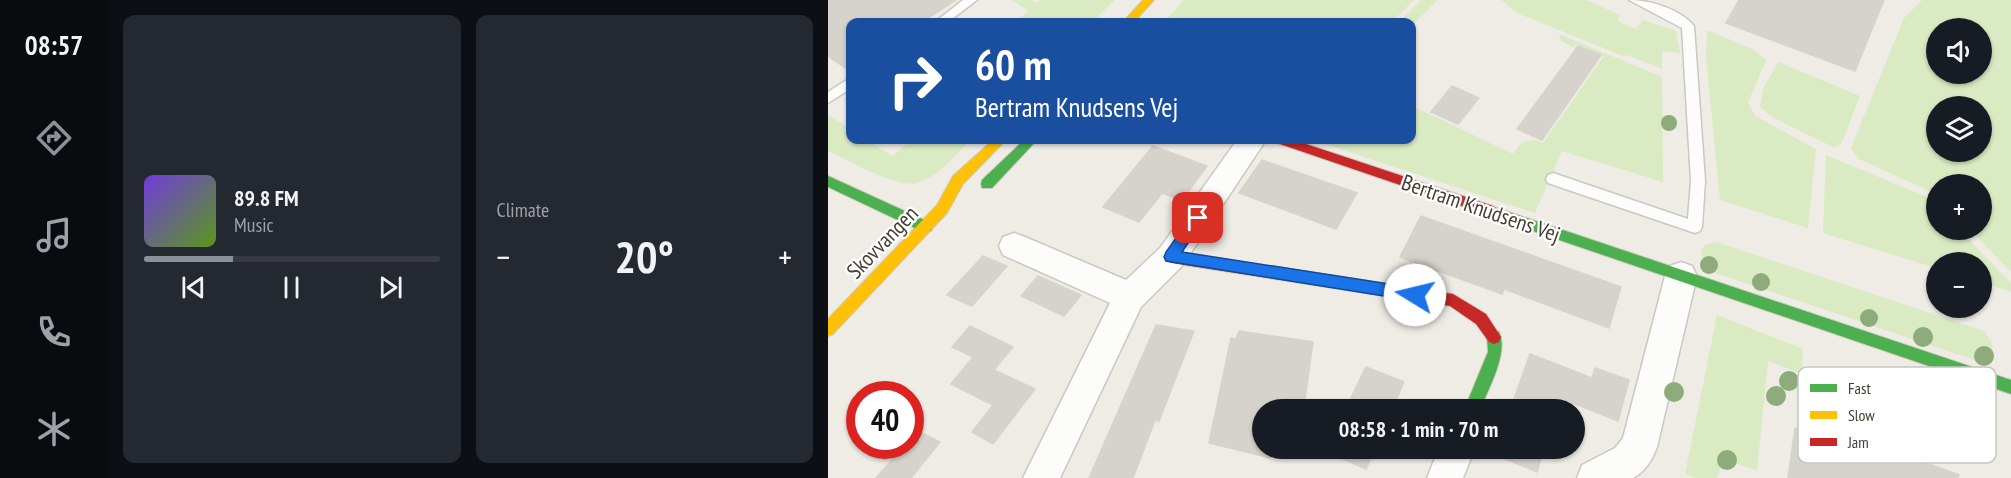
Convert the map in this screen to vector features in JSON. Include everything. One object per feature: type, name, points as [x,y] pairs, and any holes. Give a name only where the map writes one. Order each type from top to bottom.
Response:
[{"type":"street","points":[[1132,18],[1149,0]]},
{"type":"street","name":"Skovvangen","points":[[828,329],[926,227],[942,209],[958,180],[996,144]]},
{"type":"street","name":"Skovvangen","points":[[942,209],[981,190],[1027,144]]},
{"type":"street","points":[[1041,478],[1130,297],[1171,257],[1249,144]]},
{"type":"street","name":"Bertram Knudsens Vej","points":[[1293,144],[1952,367]]},
{"type":"street","points":[[828,181],[926,227]]},
{"type":"street","points":[[1014,246],[1130,297]]},
{"type":"street","points":[[1171,257],[1453,300],[1480,316],[1494,337],[1497,348],[1476,399]]},
{"type":"street","points":[[1595,478],[1636,470],[1639,447],[1681,276]]},
{"type":"street","name":"Bertram Knudsens Vej","points":[[1996,382],[2011,387]]},
{"type":"street","points":[[1445,478],[1453,459]]},
{"type":"lane","points":[[946,18],[971,0]]},
{"type":"lane","points":[[1553,179],[1695,227],[1698,181],[1688,26],[1674,17],[1635,0]]},
{"type":"lane","points":[[829,95],[846,85]]},
{"type":"green space","points":[[1012,0],[1030,0],[1036,3],[1041,0],[1115,0],[1096,18],[1021,18],[1028,11]]},
{"type":"green space","points":[[1184,0],[1414,0],[1396,18],[1168,18]]},
{"type":"green space","points":[[1421,0],[1437,0],[1416,22],[1416,18],[1403,18]]},
{"type":"green space","points":[[1501,0],[1586,0],[1620,15],[1617,21],[1636,29],[1643,20],[1676,31],[1680,53],[1662,51],[1662,69],[1627,55],[1623,56],[1517,13]]},
{"type":"green space","points":[[1922,0],[2011,0],[2011,272],[1980,240],[1992,240],[1992,174],[1926,174],[1926,189],[1859,159],[1851,148],[1904,18]]},
{"type":"green space","points":[[1707,31],[1754,50],[1766,60],[1748,102],[1755,116],[1816,149],[1808,228],[1720,200],[1706,57]]},
{"type":"green space","points":[[1559,34],[1662,77],[1663,182],[1562,151],[1535,213],[1324,144],[1416,144],[1416,108],[1513,154],[1522,142],[1534,140],[1543,143],[1604,56],[1561,41]]},
{"type":"green space","points":[[1778,62],[1860,96],[1841,145],[1833,147],[1772,117],[1760,107],[1763,89]]},
{"type":"green space","points":[[828,115],[846,126],[846,144],[873,144],[893,156],[906,144],[967,144],[932,176],[916,183],[885,177],[828,151]]},
{"type":"green space","points":[[1826,155],[1926,197],[1926,240],[1969,240],[1981,252],[1926,252],[1926,265],[1823,233]]},
{"type":"green space","points":[[1716,242],[1926,312],[1926,318],[1945,318],[1984,331],[1992,347],[1990,359],[1987,364],[1703,269],[1701,251],[1705,245]]},
{"type":"green space","points":[[1992,264],[2011,283],[2011,292],[1992,285]]},
{"type":"green space","points":[[1717,315],[1803,349],[1802,367],[1798,367],[1798,372],[1768,361],[1757,470],[1723,460],[1717,478],[1695,478],[1685,474]]},
{"type":"building","points":[[828,0],[956,0],[928,18],[846,18],[846,68],[828,56]]},
{"type":"building","points":[[1739,0],[1884,0],[1855,71],[1726,23]]},
{"type":"building","points":[[1578,46],[1601,55],[1542,140],[1517,129]]},
{"type":"building","points":[[1452,86],[1479,98],[1458,124],[1431,112]]},
{"type":"building","points":[[1153,146],[1207,166],[1182,200],[1162,193],[1139,222],[1103,207]]},
{"type":"building","points":[[1262,160],[1357,193],[1336,229],[1239,193]]},
{"type":"building","points":[[1421,216],[1621,287],[1609,328],[1504,289],[1502,294],[1400,257]]},
{"type":"building","points":[[983,256],[1007,266],[972,306],[947,295]]},
{"type":"building","points":[[1038,276],[1081,295],[1064,316],[1021,296]]},
{"type":"building","points":[[1156,325],[1194,331],[1159,421],[1155,420],[1133,478],[1089,478]]},
{"type":"building","points":[[970,326],[1013,347],[994,370],[1035,389],[993,444],[972,432],[993,405],[951,384],[973,357],[952,347]]},
{"type":"building","points":[[1239,331],[1313,342],[1305,399],[1252,399],[1252,454],[1209,443],[1231,338],[1236,339]]},
{"type":"building","points":[[1530,354],[1592,378],[1595,368],[1629,380],[1618,421],[1585,408],[1585,399],[1514,399]]},
{"type":"building","points":[[1366,367],[1404,382],[1397,399],[1350,399]]},
{"type":"building","points":[[1795,428],[1798,429],[1798,463],[1926,463],[1959,475],[1958,478],[1788,478]]},
{"type":"building","points":[[924,434],[940,442],[911,478],[876,478],[893,459],[924,459]]},
{"type":"building","points":[[1343,459],[1370,459],[1366,469]]},
{"type":"building","points":[[1506,459],[1541,459],[1537,472]]},
{"type":"traffic: fast","points":[[987,184],[1027,144]]},
{"type":"traffic: fast","points":[[828,181],[926,227]]},
{"type":"traffic: fast","points":[[1488,210],[1952,367]]},
{"type":"traffic: fast","points":[[1476,399],[1495,352],[1494,337]]},
{"type":"traffic: fast","points":[[1996,382],[2011,387]]},
{"type":"traffic: slow","points":[[1132,18],[1149,0]]},
{"type":"traffic: slow","points":[[828,329],[942,209],[958,180],[996,144]]},
{"type":"traffic: jam","points":[[1293,144],[1488,210]]},
{"type":"traffic: jam","points":[[1171,257],[1453,300],[1481,319],[1494,337]]},
{"type":"route","points":[[1198,218],[1171,257],[1415,295]]}]
